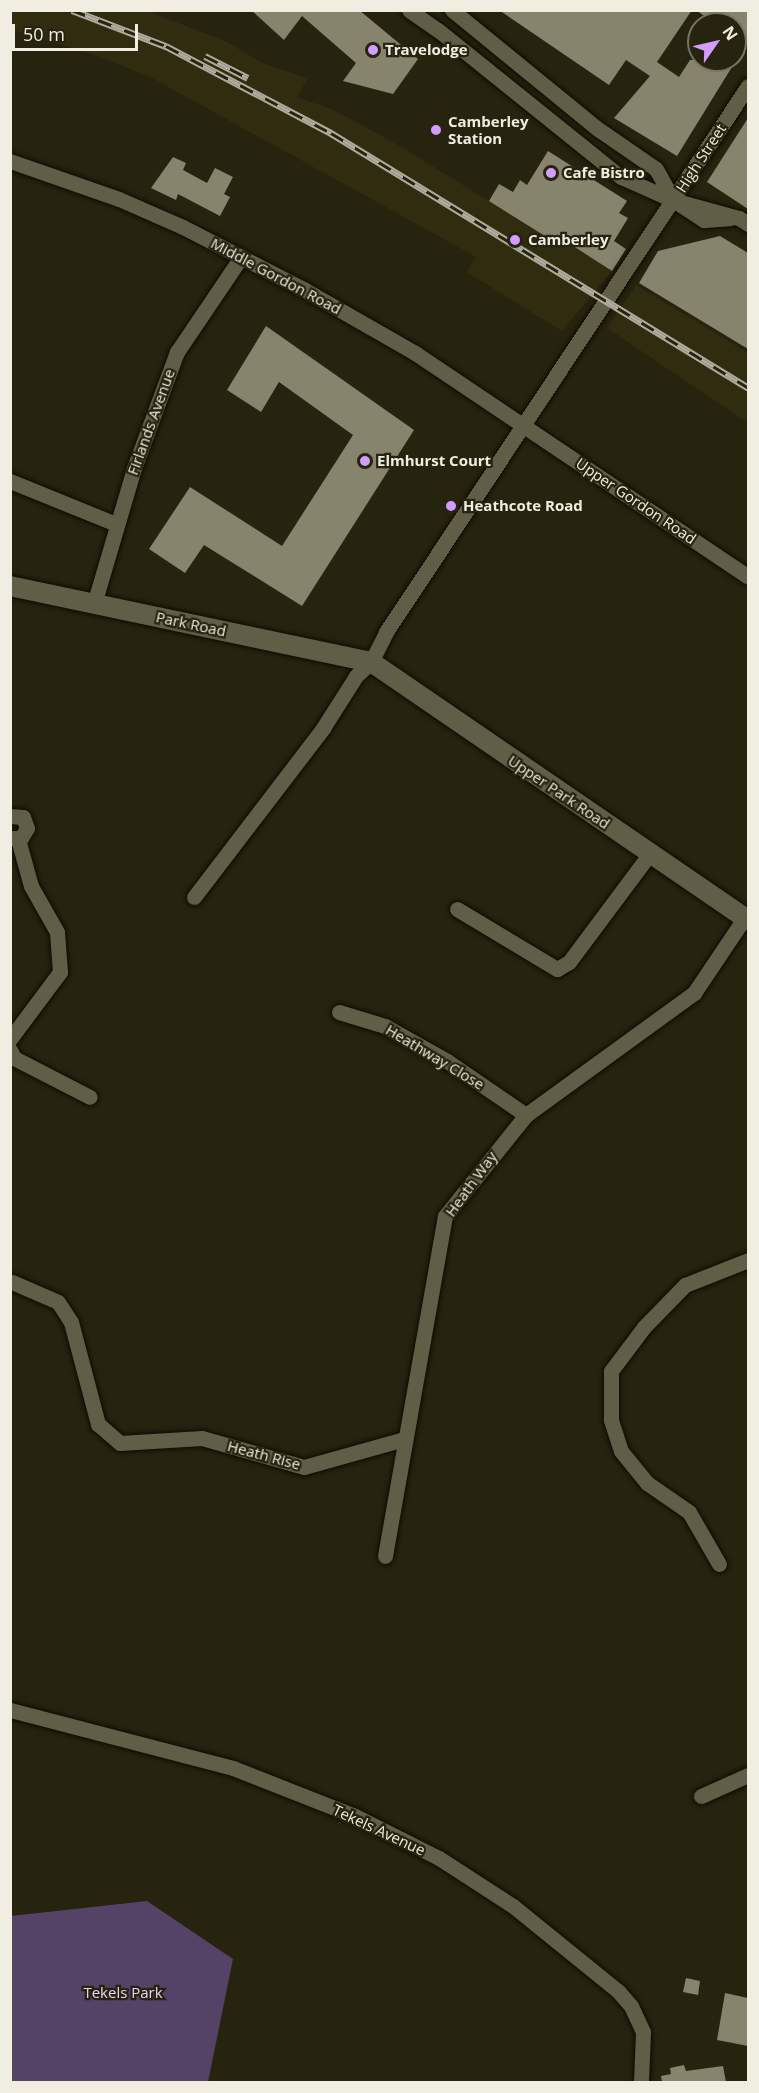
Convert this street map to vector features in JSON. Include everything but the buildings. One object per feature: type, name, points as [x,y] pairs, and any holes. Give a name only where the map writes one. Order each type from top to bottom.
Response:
[{"type":"street","points":[[409,10],[621,177],[673,200],[744,221]]},
{"type":"street","points":[[452,10],[598,129],[656,169],[673,200]]},
{"type":"street","name":"High Street","points":[[673,200],[748,86]]},
{"type":"street","points":[[585,148],[598,129]]},
{"type":"street","name":"Middle Gordon Road","points":[[10,161],[119,199],[242,257],[415,353],[524,426]]},
{"type":"street","points":[[194,897],[323,728],[356,676],[371,662],[386,632],[673,200]]},
{"type":"street","name":"Firlands Avenue","points":[[94,604],[116,524],[177,352],[242,257]]},
{"type":"street","name":"Upper Gordon Road","points":[[524,426],[748,577]]},
{"type":"street","points":[[10,481],[116,524]]},
{"type":"street","name":"Park Road","points":[[10,586],[371,662]]},
{"type":"street","name":"Upper Park Road","points":[[371,662],[747,919]]},
{"type":"street","points":[[10,1039],[60,972],[57,932],[31,886],[14,839],[27,832],[27,824],[23,818],[11,813]]},
{"type":"street","points":[[457,909],[557,969],[569,962],[651,852]]},
{"type":"street","name":"Heath Way","points":[[385,1556],[445,1216],[526,1115],[694,993],[747,919]]},
{"type":"street","name":"Heathway Close","points":[[339,1011],[385,1026],[447,1061],[526,1115]]},
{"type":"street","points":[[10,1050],[14,1058],[90,1097]]},
{"type":"street","points":[[718,1564],[689,1512],[647,1483],[621,1451],[611,1420],[611,1371],[644,1328],[685,1285],[748,1260]]},
{"type":"street","name":"Heath Rise","points":[[12,1282],[58,1302],[71,1322],[98,1424],[120,1443],[202,1438],[304,1467],[404,1439]]},
{"type":"street","name":"Tekels Avenue","points":[[10,1710],[233,1768],[355,1816],[439,1858],[513,1906],[618,1991],[632,2006],[643,2032],[641,2082]]},
{"type":"street","points":[[701,1796],[748,1775]]},
{"type":"shaded area","points":[[10,11],[147,11],[225,41],[265,64],[308,78],[297,97],[334,110],[402,147],[553,241],[577,248],[612,271],[562,331],[466,272],[476,257],[154,79],[99,56],[11,30]]},
{"type":"shaded area","points":[[636,285],[748,353],[748,423],[607,328]]},
{"type":"green space","name":"Tekels Park","points":[[147,1901],[233,1959],[208,2082],[11,2082],[11,1916]]},
{"type":"railway","points":[[72,10],[166,46],[331,133],[748,388]]},
{"type":"railway","points":[[205,56],[248,78]]},
{"type":"place","name":"Travelodge","points":[[373,50]]},
{"type":"place","name":"Camberley Station","points":[[436,130]]},
{"type":"place","name":"Cafe Bistro","points":[[551,173]]},
{"type":"place","name":"Camberley","points":[[515,240]]},
{"type":"place","name":"Elmhurst Court","points":[[365,461]]},
{"type":"place","name":"Heathcote Road","points":[[451,506]]}]
